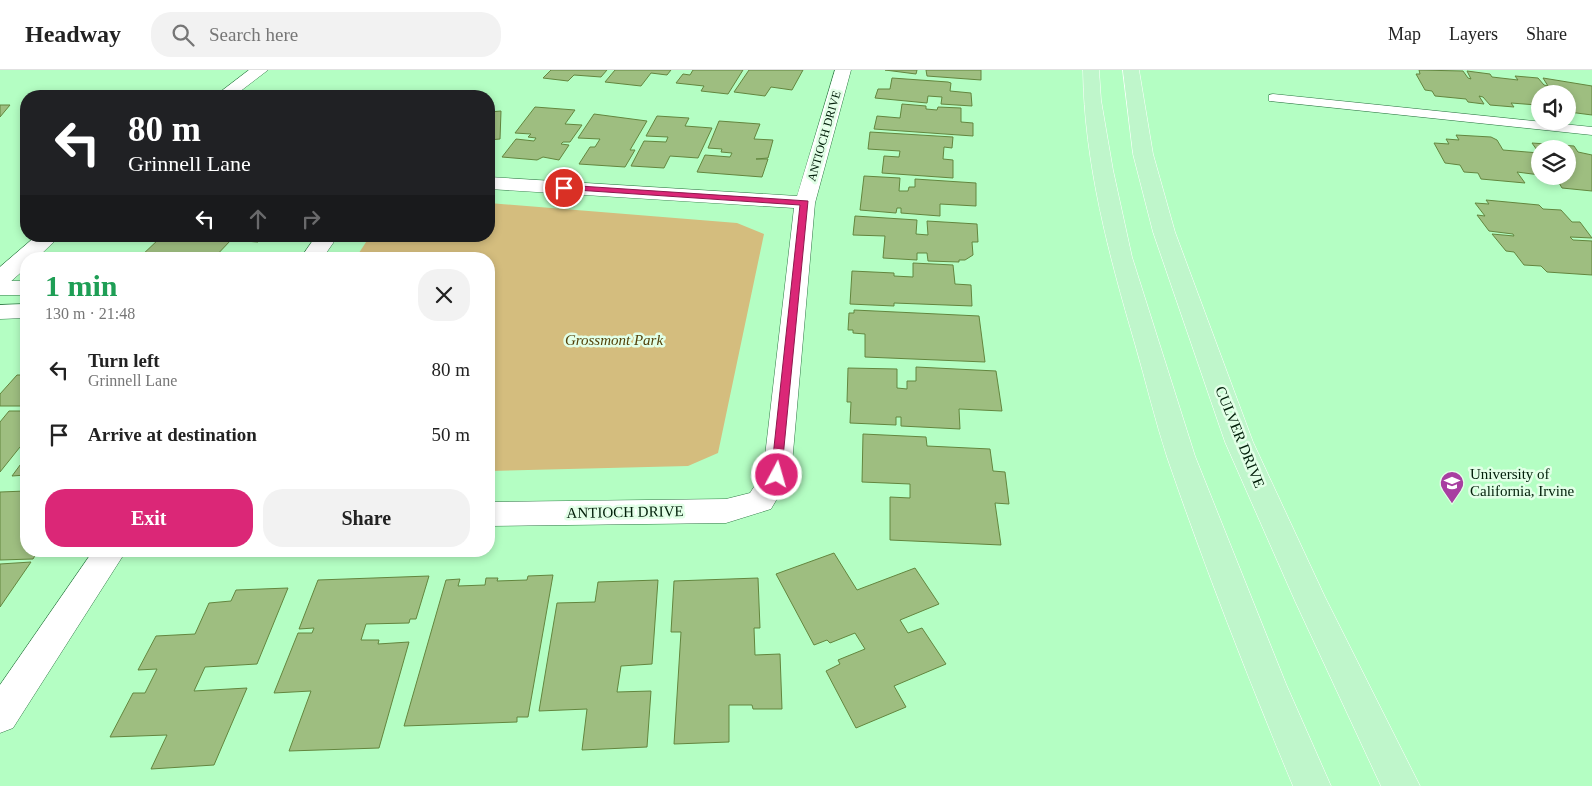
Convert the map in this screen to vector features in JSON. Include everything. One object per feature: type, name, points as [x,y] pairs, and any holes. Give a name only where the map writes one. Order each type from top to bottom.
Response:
[{"type":"main road","points":[[1091,70],[1092,100],[1103,170],[1121,257],[1181,456],[1268,684],[1312,786]]},
{"type":"main road","name":"CULVER DRIVE","points":[[1131,70],[1143,154],[1164,232],[1238,442],[1311,601],[1401,786]]},
{"type":"street","points":[[232,90],[260,70]]},
{"type":"street","name":"ANTIOCH DRIVE","points":[[495,514],[726,511],[760,501],[777,475],[805,203],[843,70]]},
{"type":"street","points":[[495,183],[805,203]]},
{"type":"street","points":[[31,252],[43,242]]},
{"type":"street","points":[[0,279],[20,262]]},
{"type":"street","points":[[0,288],[20,288]]},
{"type":"street","points":[[0,312],[20,312]]},
{"type":"street","points":[[0,716],[106,557]]},
{"type":"lane","points":[[1273,98],[1592,131]]},
{"type":"green space","name":"Grossmont Park","points":[[495,203],[737,223],[764,234],[718,453],[688,466],[495,471],[495,252],[360,252],[366,242],[495,242]]},
{"type":"building","points":[[551,70],[607,70],[601,77],[574,75],[568,81],[543,78]]},
{"type":"building","points":[[615,70],[671,70],[667,75],[651,73],[641,86],[605,82]]},
{"type":"building","points":[[693,70],[743,70],[728,94],[701,91],[704,86],[676,83],[683,74],[690,75]]},
{"type":"building","points":[[749,70],[803,70],[792,90],[771,87],[765,96],[734,92]]},
{"type":"building","points":[[885,70],[917,70],[916,74]]},
{"type":"building","points":[[926,70],[981,70],[981,80],[927,76]]},
{"type":"building","points":[[1419,70],[1463,71],[1471,79],[1467,71],[1490,74],[1492,77],[1518,80],[1515,76],[1538,78],[1544,85],[1531,85],[1531,105],[1511,103],[1514,107],[1490,105],[1483,97],[1479,96],[1484,104],[1468,102],[1466,99],[1435,96],[1432,91],[1425,90],[1416,74],[1420,74]]},
{"type":"building","points":[[892,78],[951,83],[950,91],[971,93],[972,106],[941,104],[942,97],[928,96],[927,103],[875,98],[878,89],[890,89]]},
{"type":"building","points":[[1543,78],[1592,86],[1592,115],[1576,113],[1576,85],[1547,85]]},
{"type":"building","points":[[902,104],[926,106],[926,109],[937,110],[938,107],[961,108],[961,122],[973,123],[973,136],[874,129],[877,116],[900,118]]},
{"type":"building","points":[[0,105],[10,105],[0,117]]},
{"type":"building","points":[[535,107],[575,110],[565,124],[582,125],[570,142],[563,142],[561,144],[569,145],[559,160],[543,157],[537,160],[502,157],[516,139],[534,141],[536,138],[528,137],[531,134],[515,133]]},
{"type":"building","points":[[501,111],[500,139],[495,139],[495,112]]},
{"type":"building","points":[[594,114],[647,121],[630,150],[635,150],[625,167],[579,164],[590,147],[595,147],[600,139],[578,138]]},
{"type":"building","points":[[657,116],[689,118],[685,126],[712,128],[698,158],[670,156],[664,168],[631,166],[644,141],[666,142],[668,137],[646,136]]},
{"type":"building","points":[[719,121],[760,124],[754,139],[773,140],[768,158],[756,159],[768,159],[762,177],[697,172],[705,155],[730,157],[732,153],[721,152],[722,149],[708,148]]},
{"type":"building","points":[[870,132],[953,137],[952,148],[944,147],[943,159],[953,160],[953,178],[882,173],[884,156],[899,157],[900,151],[868,149]]},
{"type":"building","points":[[1456,135],[1491,137],[1497,140],[1503,150],[1531,152],[1531,174],[1517,172],[1525,183],[1481,179],[1478,173],[1464,172],[1460,165],[1445,163],[1434,143],[1449,144],[1446,139],[1459,140]]},
{"type":"building","points":[[1576,149],[1578,152],[1592,155],[1592,191],[1562,188],[1560,185],[1576,185]]},
{"type":"building","points":[[864,176],[900,178],[899,191],[908,191],[909,187],[915,187],[915,179],[976,183],[976,206],[940,204],[940,216],[901,213],[901,208],[897,208],[896,213],[860,210]]},
{"type":"building","points":[[1486,200],[1539,205],[1543,209],[1561,210],[1572,222],[1580,222],[1592,238],[1570,237],[1573,240],[1592,241],[1592,275],[1547,272],[1541,266],[1524,265],[1514,252],[1506,251],[1492,234],[1514,236],[1513,234],[1489,231],[1477,215],[1485,216],[1475,203],[1489,204]]},
{"type":"building","points":[[855,216],[917,220],[916,234],[928,235],[927,221],[977,224],[978,242],[972,242],[973,255],[965,260],[959,260],[959,262],[928,261],[927,253],[917,253],[917,260],[883,258],[885,236],[853,235]]},
{"type":"building","points":[[156,242],[229,242],[220,252],[145,252]]},
{"type":"building","points":[[913,263],[953,265],[955,284],[971,285],[972,306],[894,303],[894,306],[850,304],[852,271],[894,273],[894,276],[913,277]]},
{"type":"building","points":[[854,310],[979,316],[985,362],[865,357],[865,334],[853,333],[853,330],[848,330],[849,313],[854,313]]},
{"type":"building","points":[[916,367],[996,371],[1002,411],[959,409],[960,429],[901,426],[901,417],[896,417],[896,425],[850,423],[851,402],[847,402],[848,368],[897,369],[897,388],[907,389],[907,381],[916,381]]},
{"type":"building","points":[[17,375],[20,375],[20,406],[0,406],[0,394]]},
{"type":"building","points":[[9,411],[20,411],[20,447],[0,472],[0,422]]},
{"type":"building","points":[[863,434],[926,437],[927,446],[990,449],[993,471],[1005,472],[1009,504],[995,503],[1001,545],[890,540],[890,497],[910,498],[910,484],[862,482]]},
{"type":"building","points":[[20,465],[20,475],[12,476]]},
{"type":"building","points":[[20,491],[20,557],[34,557],[33,559],[0,560],[0,492]]},
{"type":"building","points":[[834,553],[857,590],[915,568],[939,604],[900,620],[908,633],[922,628],[946,664],[894,686],[906,707],[856,728],[826,671],[840,664],[838,660],[865,649],[855,633],[830,643],[827,640],[814,645],[776,574]]},
{"type":"building","points":[[31,562],[0,607],[0,564]]},
{"type":"building","points":[[553,575],[528,717],[517,717],[517,722],[404,726],[446,580],[460,579],[458,586],[485,585],[486,578],[498,578],[497,581],[527,580],[528,576]]},
{"type":"building","points":[[429,576],[416,619],[410,619],[409,623],[366,624],[361,640],[379,640],[378,644],[409,642],[379,748],[289,751],[311,691],[274,693],[298,633],[312,633],[314,628],[299,629],[318,580]]},
{"type":"building","points":[[758,578],[760,628],[754,628],[755,655],[780,654],[782,709],[753,709],[752,705],[729,705],[729,742],[674,744],[681,632],[671,632],[674,581]]},
{"type":"building","points":[[658,580],[652,664],[621,666],[617,692],[651,691],[647,747],[582,750],[587,709],[539,711],[557,603],[595,602],[598,582]]},
{"type":"building","points":[[288,588],[257,664],[205,667],[194,691],[247,688],[214,765],[151,769],[167,735],[110,737],[133,693],[145,693],[157,669],[138,670],[156,636],[195,634],[209,603],[231,601],[236,590]]},
{"type":"place","name":"University of California, Irvine","points":[[1452,504]]},
{"type":"route","points":[[564,188],[805,203],[777,475]]}]
